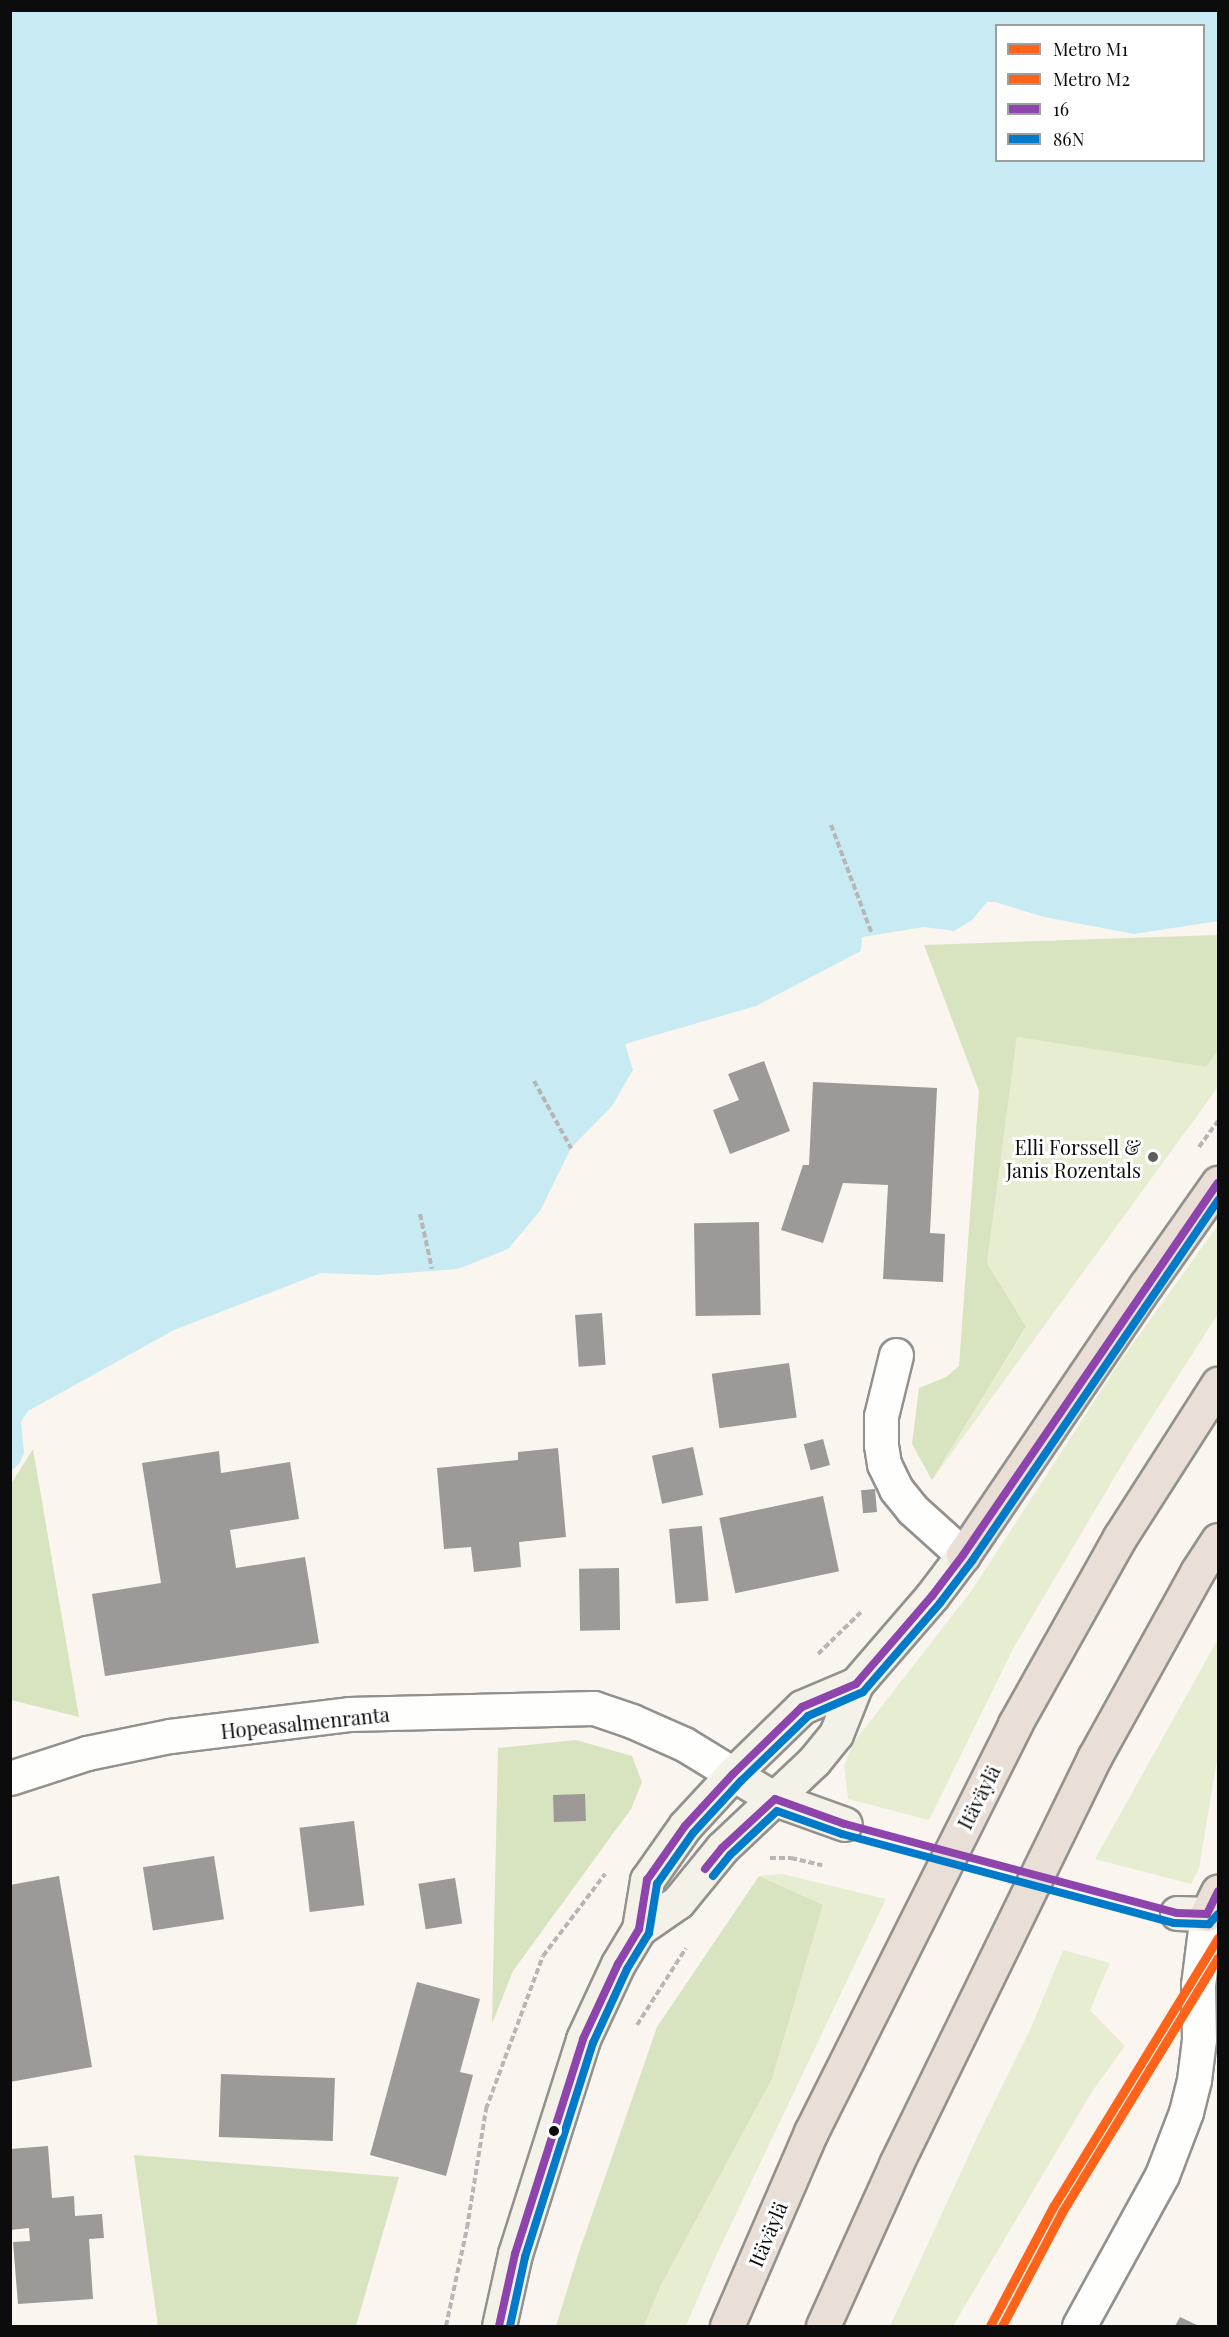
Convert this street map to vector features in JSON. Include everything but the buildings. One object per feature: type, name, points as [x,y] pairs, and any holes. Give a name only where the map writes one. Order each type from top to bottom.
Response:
[{"type":"highway","points":[[963,1555],[1218,1183]]},
{"type":"highway","name":"Itäväylä","points":[[727,2326],[811,2132],[1015,1724],[1120,1537],[1218,1383]]},
{"type":"highway","points":[[823,2326],[896,2164],[1094,1758],[1197,1572],[1218,1540]]},
{"type":"main road","points":[[639,1929],[678,1902],[722,1848],[775,1799],[837,1734],[856,1684],[932,1596],[963,1555]]},
{"type":"main road","points":[[499,2326],[515,2254],[583,2039],[618,1964],[639,1929],[646,1880],[685,1826],[733,1774],[802,1707],[856,1684]]},
{"type":"main road","points":[[733,1774],[775,1799],[845,1824]]},
{"type":"street","points":[[896,1355],[881,1416],[880,1445],[884,1464],[896,1489],[912,1509],[963,1555]]},
{"type":"street","name":"Hopeasalmenranta","points":[[10,1778],[87,1753],[170,1736],[349,1714],[594,1707],[684,1744],[733,1774]]},
{"type":"street","points":[[1079,2326],[1162,2175],[1186,2112],[1194,2080],[1197,2049],[1198,1985],[1205,1908]]},
{"type":"path","points":[[831,825],[872,934]]},
{"type":"path","points":[[534,1081],[571,1148]]},
{"type":"path","points":[[420,1214],[432,1269]]},
{"type":"path","points":[[815,1657],[866,1608]]},
{"type":"path","points":[[768,1857],[791,1858],[822,1865]]},
{"type":"path","points":[[446,2326],[467,2228],[486,2109],[543,1956],[606,1873]]},
{"type":"path","points":[[632,2033],[687,1946]]},
{"type":"green space","points":[[1218,935],[1218,1051],[1206,1067],[1017,1037],[987,1263],[1026,1327],[932,1480],[912,1444],[919,1388],[946,1377],[959,1366],[979,1091],[924,945]]},
{"type":"green space","points":[[1017,1037],[1206,1067],[1218,1051],[1218,1087],[932,1480],[1026,1328],[987,1263]]},
{"type":"green space","points":[[1218,1225],[1218,1314],[1129,1453],[1014,1647],[929,1820],[848,1799],[844,1765],[854,1742],[972,1590],[1119,1363]]},
{"type":"green space","points":[[33,1449],[79,1717],[11,1700],[11,1484]]},
{"type":"green space","points":[[1218,1639],[1218,1754],[1199,1869],[1191,1884],[1095,1859]]},
{"type":"green space","points":[[576,1740],[632,1756],[642,1782],[631,1809],[513,1971],[492,2024],[498,1748]]},
{"type":"green space","points":[[782,1874],[886,1899],[716,2256],[686,2326],[644,2326],[660,2287],[772,2079],[823,1905],[759,1876]]},
{"type":"green space","points":[[759,1876],[823,1905],[772,2079],[660,2287],[644,2326],[556,2326],[579,2252],[657,2027]]},
{"type":"green space","points":[[1063,1950],[1110,1963],[1090,2010],[1125,2046],[1093,2090],[953,2326],[890,2326],[979,2133],[1031,2028]]},
{"type":"green space","points":[[134,2155],[399,2177],[356,2326],[158,2326]]},
{"type":"water","points":[[11,10],[1218,11],[1218,921],[1134,934],[1044,917],[995,902],[987,902],[972,920],[954,931],[924,927],[862,937],[861,951],[756,1006],[625,1044],[633,1070],[612,1106],[571,1148],[540,1211],[508,1249],[458,1269],[377,1275],[321,1273],[174,1330],[28,1411],[21,1422],[24,1453],[19,1464],[11,1471]]},
{"type":"metro line","name":"M1","points":[[990,2326],[1053,2207],[1218,1938]]},
{"type":"metro line","name":"M2","points":[[1002,2326],[1062,2212],[1218,1957]]},
{"type":"transit line","name":"16","points":[[499,2326],[515,2254],[583,2039],[618,1964],[639,1929],[647,1880],[685,1826],[733,1774],[802,1707],[856,1684],[932,1596],[963,1555],[1218,1183]]},
{"type":"transit line","name":"86N","points":[[510,2326],[525,2257],[593,2043],[627,1969],[649,1933],[657,1884],[693,1833],[741,1781],[808,1716],[863,1692],[940,1603],[972,1561],[1218,1200]]},
{"type":"transit line","name":"16","points":[[705,1869],[722,1848],[775,1799],[845,1824],[1177,1913],[1207,1914],[1218,1891]]},
{"type":"transit line","name":"86N","points":[[713,1876],[730,1855],[777,1811],[842,1834],[1174,1923],[1209,1924],[1218,1914]]},
{"type":"place","name":"Elli Forssell & Janis Rozentals","points":[[1153,1157]]}]
